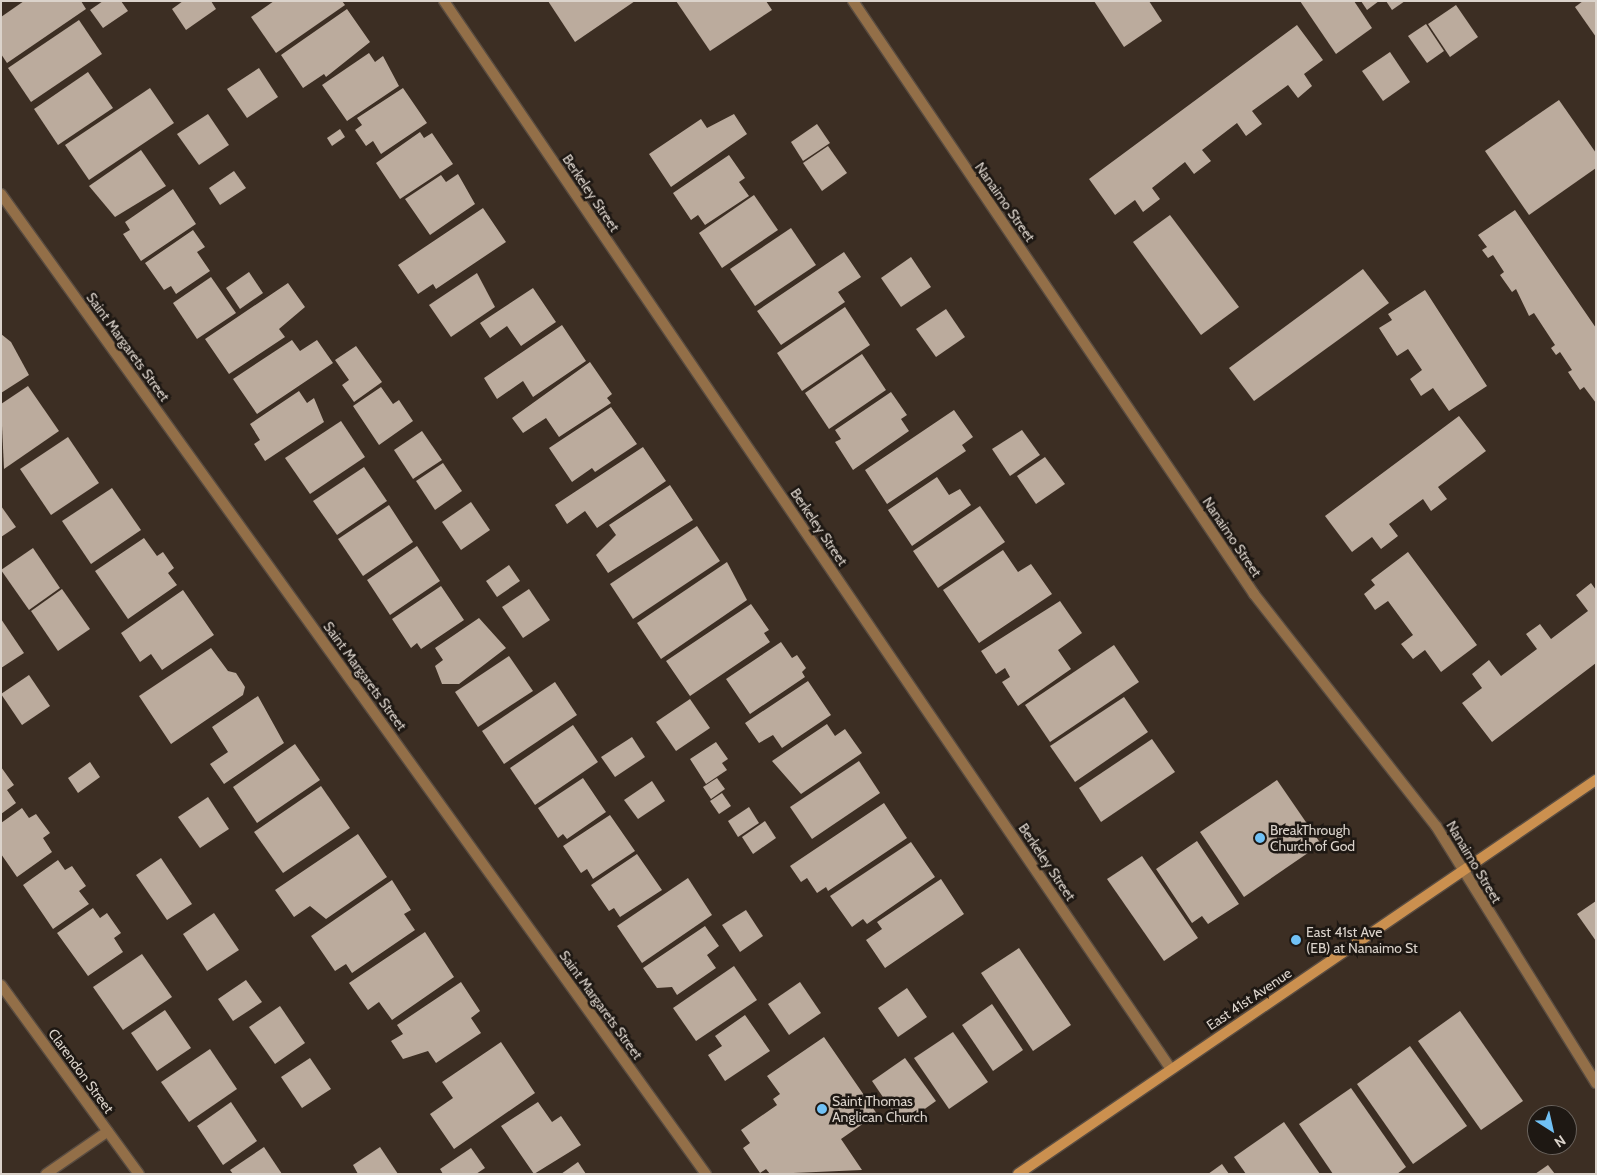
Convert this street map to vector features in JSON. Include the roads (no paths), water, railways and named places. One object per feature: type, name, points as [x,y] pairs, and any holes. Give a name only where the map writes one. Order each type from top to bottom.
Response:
[{"type":"main road","name":"East 41st Avenue","points":[[1018,1174],[1596,780]]},
{"type":"street","name":"Berkeley Street","points":[[444,1],[1171,1069]]},
{"type":"street","name":"Nanaimo Street","points":[[853,1],[1254,594],[1436,826],[1596,1083]]},
{"type":"street","name":"Saint Margarets Street","points":[[1,194],[706,1174]]},
{"type":"street","name":"Clarendon Street","points":[[1,985],[139,1174]]},
{"type":"street","points":[[46,1174],[108,1131]]},
{"type":"place","name":"BreakThrough Church of God","points":[[1260,838]]},
{"type":"place","name":"East 41st Ave (EB) at Nanaimo St","points":[[1296,940]]},
{"type":"place","name":"Saint Thomas Anglican Church","points":[[822,1109]]}]
